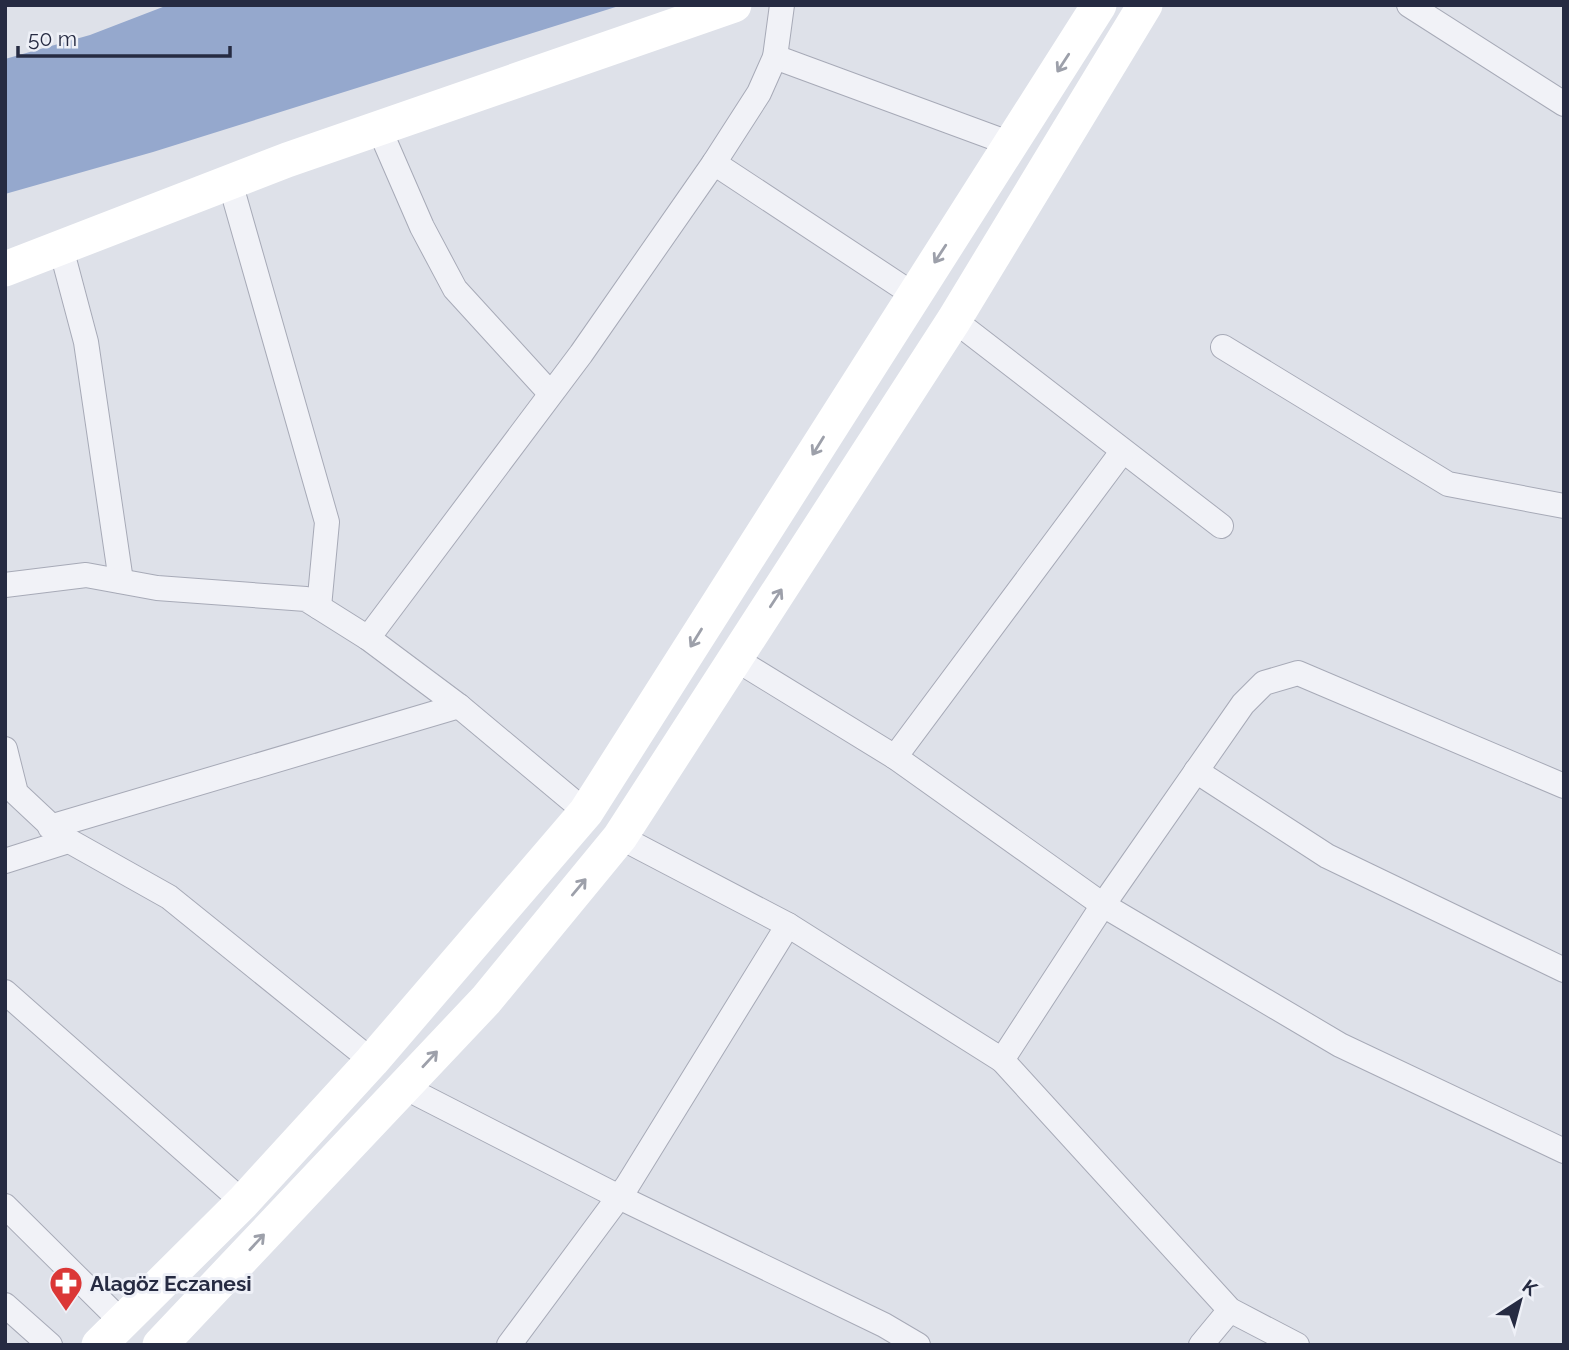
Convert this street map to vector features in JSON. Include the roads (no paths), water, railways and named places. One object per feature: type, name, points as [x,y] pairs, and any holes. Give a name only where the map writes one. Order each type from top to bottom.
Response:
[{"type":"main road","points":[[5,269],[379,128],[734,5]]},
{"type":"main road","points":[[110,1333],[243,1202],[372,1060],[586,812],[1100,5]]},
{"type":"main road","points":[[160,1345],[485,1000],[620,837],[737,660],[954,320],[1145,5]]},
{"type":"street","points":[[368,638],[550,393],[714,163],[759,93],[775,57],[782,5]]},
{"type":"street","points":[[1409,5],[1564,104]]},
{"type":"street","points":[[775,57],[1011,144]]},
{"type":"street","points":[[379,128],[422,227],[455,289],[550,393]]},
{"type":"street","points":[[714,163],[914,295]]},
{"type":"street","points":[[230,183],[327,522],[319,607]]},
{"type":"street","points":[[61,248],[86,342],[121,581]]},
{"type":"street","points":[[954,320],[1221,526]]},
{"type":"street","points":[[1223,347],[1448,484],[1564,506]]},
{"type":"street","points":[[895,757],[1122,452]]},
{"type":"street","points":[[5,586],[86,575],[157,588],[306,599],[368,638],[459,706],[586,812]]},
{"type":"street","points":[[737,660],[895,757],[1103,905],[1340,1045],[1564,1151]]},
{"type":"street","points":[[1002,1060],[1103,905],[1196,771],[1243,704],[1264,683],[1298,673],[1564,786]]},
{"type":"street","points":[[5,861],[59,834],[459,706]]},
{"type":"street","points":[[5,749],[16,793],[59,834],[169,897],[372,1060]]},
{"type":"street","points":[[1196,771],[1327,856],[1564,970]]},
{"type":"street","points":[[620,837],[788,925],[1002,1060],[1230,1310],[1297,1345]]},
{"type":"street","points":[[509,1345],[619,1197],[788,925]]},
{"type":"street","points":[[5,992],[243,1202]]},
{"type":"street","points":[[404,1087],[619,1197],[884,1325],[918,1345]]},
{"type":"street","points":[[5,1206],[110,1333]]},
{"type":"street","points":[[5,1305],[50,1345]]},
{"type":"street","points":[[1201,1345],[1230,1310]]},
{"type":"water","points":[[168,5],[622,5],[153,152],[5,194],[5,59],[90,35]]},
{"type":"place","name":"Alagöz Eczanesi","points":[[66,1313]]}]
